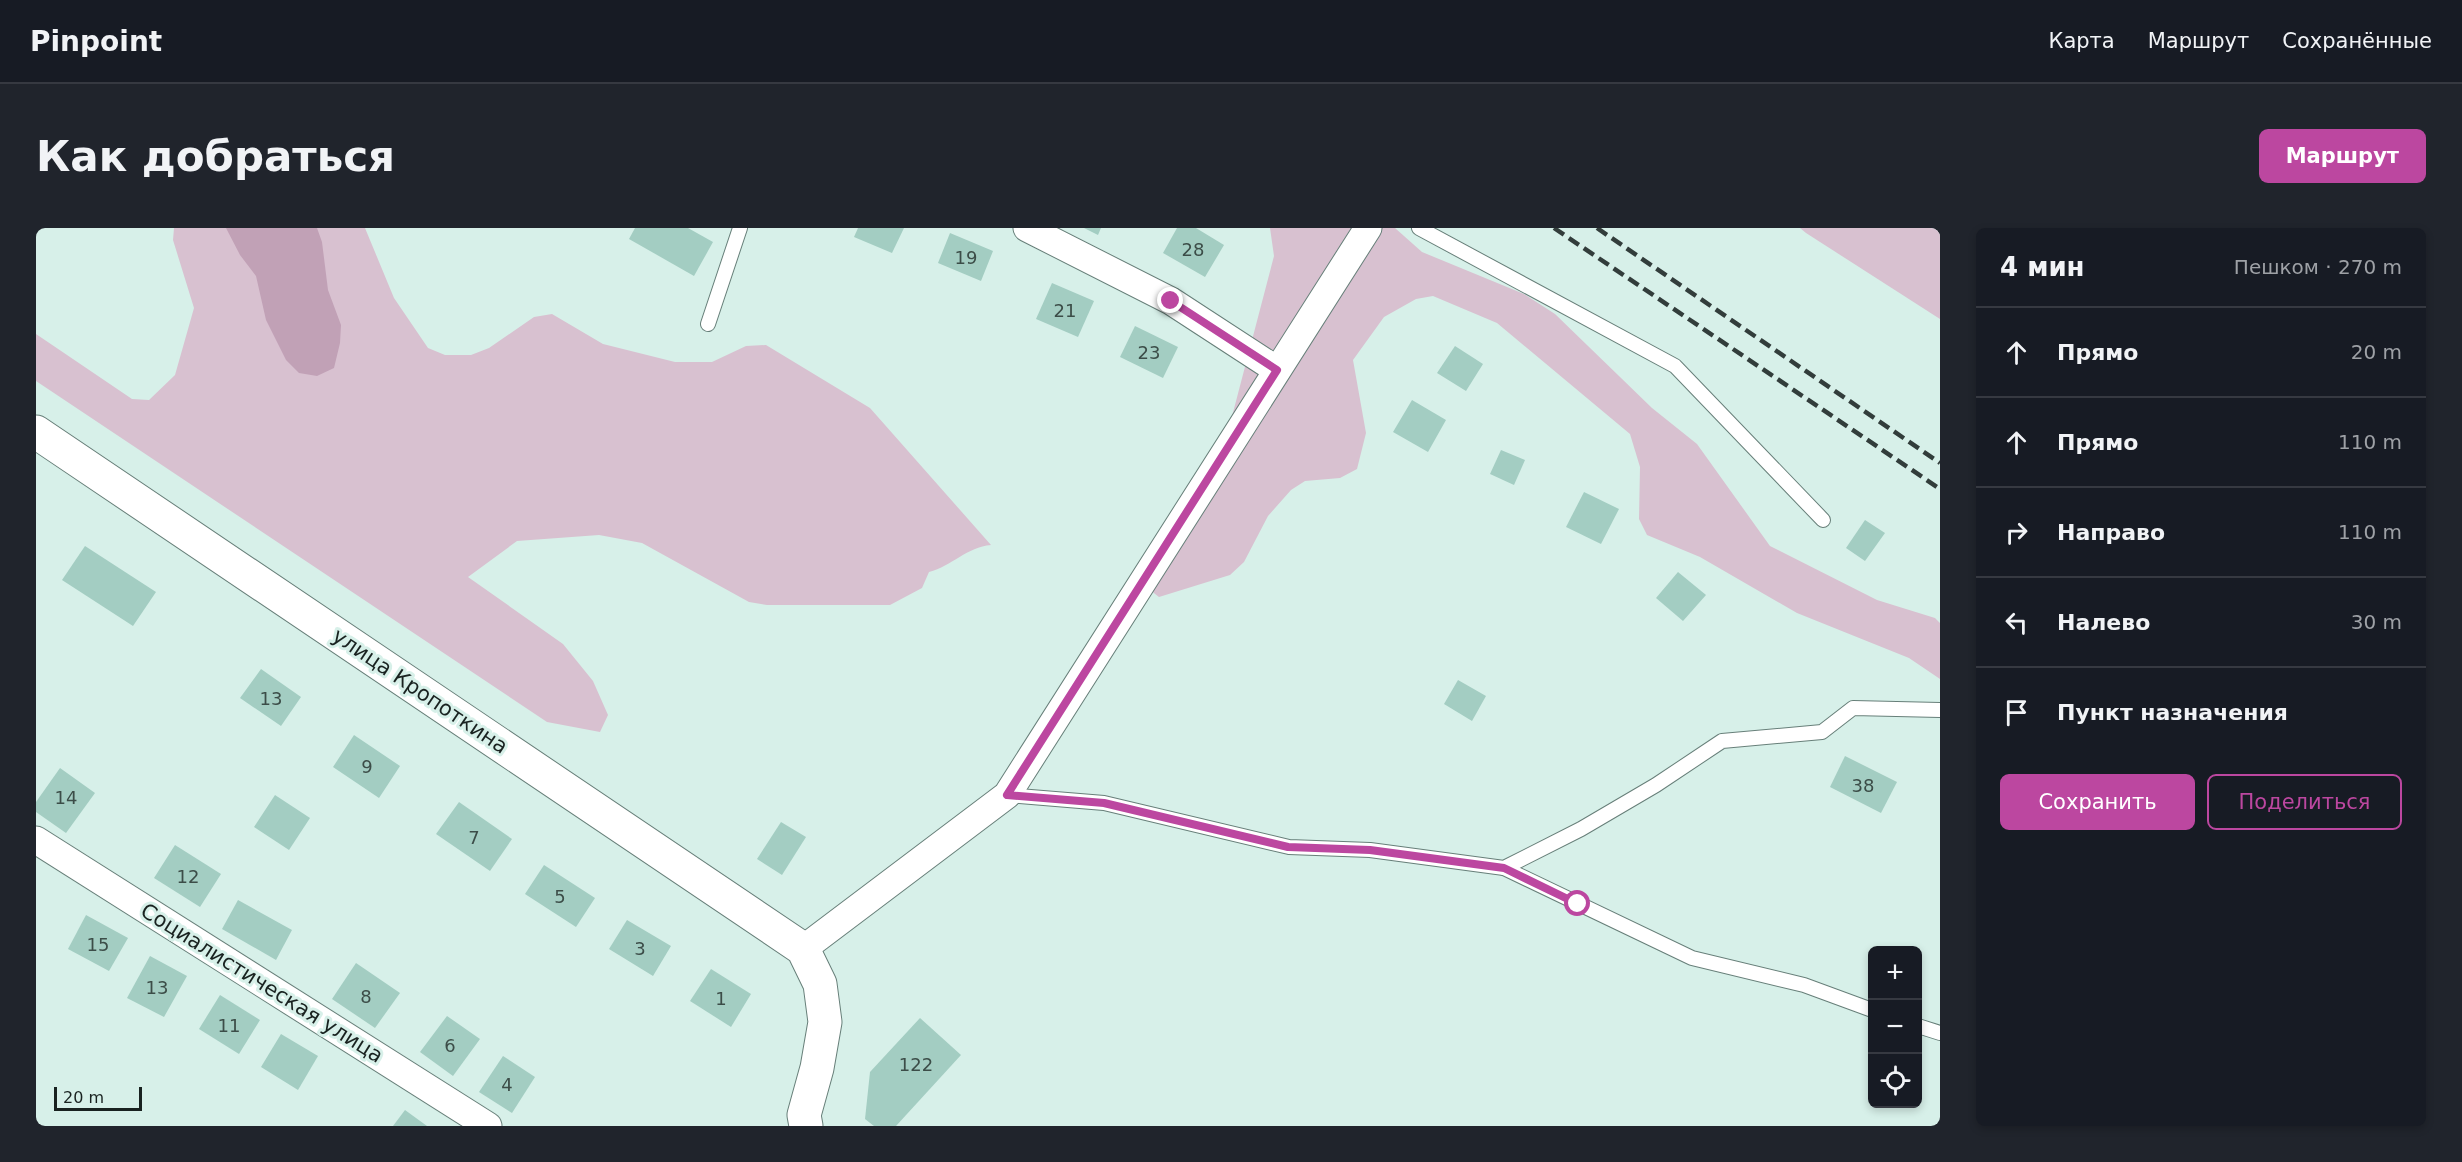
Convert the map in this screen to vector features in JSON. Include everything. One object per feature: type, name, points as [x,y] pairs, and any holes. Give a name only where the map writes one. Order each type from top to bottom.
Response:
[{"type":"main road","name":"улица Кропоткина","points":[[36,432],[803,949]]},
{"type":"main road","points":[[802,1122],[817,1068],[825,1022],[820,984],[803,949]]},
{"type":"street","points":[[1027,228],[1171,301],[1277,370]]},
{"type":"street","points":[[803,949],[1007,795],[1368,228]]},
{"type":"street","name":"Социалистическая улица","points":[[36,840],[488,1126]]},
{"type":"lane","points":[[708,324],[740,228]]},
{"type":"lane","points":[[1419,228],[1675,366],[1823,520]]},
{"type":"lane","points":[[1504,868],[1656,785],[1722,741],[1821,732],[1853,708],[1940,710]]},
{"type":"lane","points":[[1007,795],[1104,803],[1288,847],[1370,850],[1504,868],[1692,958],[1804,985],[1868,1009]]},
{"type":"lane","points":[[1922,1028],[1940,1033]]},
{"type":"shaded area","points":[[174,228],[365,228],[394,298],[428,348],[445,355],[471,355],[489,348],[534,317],[552,314],[603,344],[675,362],[712,362],[746,346],[766,345],[870,408],[991,545],[974,549],[945,566],[929,572],[922,588],[890,605],[767,605],[749,602],[642,543],[599,535],[517,541],[468,577],[563,644],[593,681],[608,715],[600,732],[547,722],[36,381],[36,334],[132,399],[149,400],[175,375],[194,308],[173,240]]},
{"type":"shaded area","points":[[226,228],[317,228],[322,242],[328,290],[341,325],[340,343],[334,368],[317,376],[299,373],[286,360],[266,320],[256,276],[240,255]]},
{"type":"shaded area","points":[[1270,228],[1395,228],[1422,252],[1524,294],[1555,314],[1652,408],[1697,444],[1770,546],[1877,600],[1935,618],[1940,623],[1940,679],[1909,658],[1797,613],[1700,557],[1647,535],[1639,519],[1640,467],[1630,434],[1497,323],[1433,296],[1416,299],[1384,317],[1353,360],[1366,433],[1357,469],[1340,478],[1305,481],[1291,490],[1268,516],[1244,562],[1230,575],[1159,597],[1145,586],[1230,424],[1274,256]]},
{"type":"shaded area","points":[[1800,228],[1940,228],[1940,319],[1806,233]]},
{"type":"building","points":[[635,228],[688,228],[713,242],[694,276],[629,239]]},
{"type":"building","points":[[858,228],[904,228],[892,253],[854,237]]},
{"type":"building","points":[[1084,228],[1101,228],[1098,235]]},
{"type":"building","points":[[1177,228],[1196,228],[1224,245],[1205,277],[1163,253]]},
{"type":"building","points":[[950,233],[993,251],[981,281],[938,263]]},
{"type":"building","points":[[1052,283],[1094,301],[1078,337],[1036,319]]},
{"type":"building","points":[[1135,326],[1178,347],[1163,378],[1120,357]]},
{"type":"building","points":[[1455,346],[1483,364],[1466,391],[1437,373]]},
{"type":"building","points":[[1412,400],[1446,420],[1428,452],[1393,432]]},
{"type":"building","points":[[1501,450],[1525,460],[1514,485],[1490,474]]},
{"type":"building","points":[[1584,492],[1619,509],[1601,544],[1566,527]]},
{"type":"building","points":[[1865,520],[1885,533],[1865,561],[1846,548]]},
{"type":"building","points":[[85,546],[156,592],[133,626],[62,580]]},
{"type":"building","points":[[1678,572],[1706,595],[1683,621],[1656,598]]},
{"type":"building","points":[[261,669],[301,697],[281,726],[240,698]]},
{"type":"building","points":[[1458,680],[1486,696],[1472,721],[1444,704]]},
{"type":"building","points":[[354,735],[400,766],[379,798],[333,767]]},
{"type":"building","points":[[1845,756],[1897,782],[1881,813],[1830,787]]},
{"type":"building","points":[[60,768],[95,793],[66,833],[36,812],[36,802]]},
{"type":"building","points":[[275,795],[310,818],[289,850],[254,827]]},
{"type":"building","points":[[459,802],[512,839],[490,871],[436,834]]},
{"type":"building","points":[[781,822],[806,837],[782,875],[757,859]]},
{"type":"building","points":[[175,845],[221,874],[200,907],[154,878]]},
{"type":"building","points":[[544,865],[595,898],[576,927],[525,894]]},
{"type":"building","points":[[238,900],[292,930],[276,960],[222,929]]},
{"type":"building","points":[[86,915],[128,938],[109,971],[68,949]]},
{"type":"building","points":[[627,920],[671,946],[653,976],[609,949]]},
{"type":"building","points":[[150,956],[187,976],[164,1017],[127,998]]},
{"type":"building","points":[[356,963],[400,993],[375,1028],[332,999]]},
{"type":"building","points":[[711,969],[751,994],[731,1027],[690,1001]]},
{"type":"building","points":[[220,995],[260,1020],[239,1054],[199,1029]]},
{"type":"building","points":[[447,1016],[480,1039],[453,1076],[420,1052]]},
{"type":"building","points":[[920,1018],[961,1055],[896,1126],[874,1126],[865,1119],[870,1072]]},
{"type":"building","points":[[281,1034],[318,1056],[298,1090],[261,1067]]},
{"type":"building","points":[[503,1056],[535,1077],[512,1113],[479,1092]]},
{"type":"building","points":[[405,1110],[427,1126],[393,1126]]},
{"type":"railway","points":[[1554,228],[1940,489]]},
{"type":"railway","points":[[1597,228],[1940,463]]},
{"type":"route","points":[[1171,301],[1277,370],[1007,795],[1104,803],[1288,847],[1370,850],[1504,868],[1578,904]]}]
